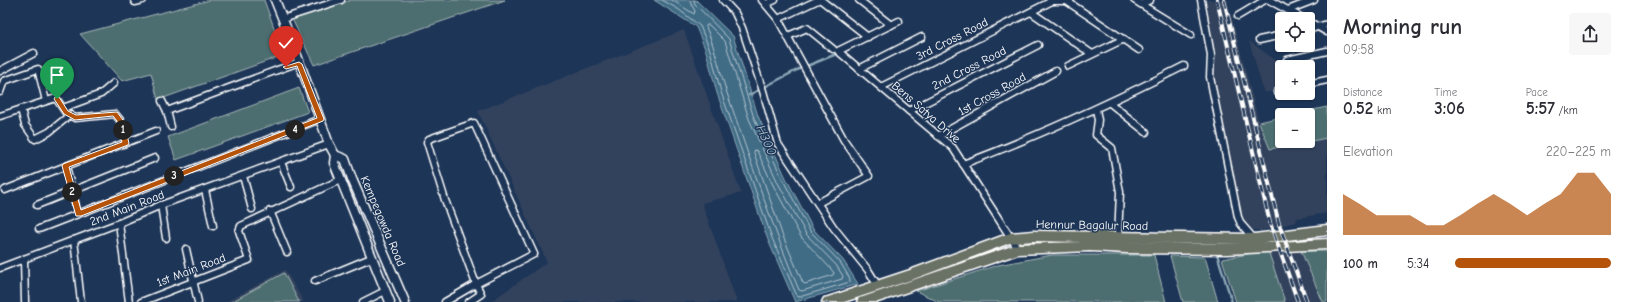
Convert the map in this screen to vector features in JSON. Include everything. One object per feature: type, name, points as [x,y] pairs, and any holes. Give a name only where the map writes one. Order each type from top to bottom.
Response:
[{"type":"main road","name":"Hennur Bagalur Road","points":[[867,297],[1018,249],[1090,246],[1126,248],[1254,239],[1327,230]]},
{"type":"main road","name":"Hennur Bagalur Road","points":[[867,297],[878,286],[1010,238],[1033,236],[1118,237],[1227,249],[1327,244]]},
{"type":"main road","points":[[828,302],[867,297]]},
{"type":"street","points":[[134,0],[135,2],[143,0]]},
{"type":"street","name":"Kempegowda Road","points":[[275,0],[335,156],[334,163],[340,180],[370,258],[390,302]]},
{"type":"street","points":[[317,0],[320,7]]},
{"type":"street","points":[[282,19],[341,0]]},
{"type":"street","points":[[723,0],[735,13],[742,28],[763,91],[778,144],[818,203],[878,286]]},
{"type":"street","points":[[775,0],[764,2],[778,19],[844,140],[869,176],[818,203]]},
{"type":"street","points":[[778,19],[819,0],[868,37]]},
{"type":"street","points":[[859,0],[891,25]]},
{"type":"street","points":[[1134,0],[1191,35]]},
{"type":"street","points":[[1140,4],[1150,0]]},
{"type":"street","points":[[1201,0],[1211,55],[1210,77],[1238,217],[1241,224],[1254,239]]},
{"type":"street","points":[[1238,16],[1265,0]]},
{"type":"street","points":[[1269,0],[1292,12]]},
{"type":"street","points":[[1288,10],[1314,0]]},
{"type":"street","points":[[1051,1],[1070,1],[1139,50]]},
{"type":"street","name":"3rd Cross Road","points":[[881,88],[1051,1]]},
{"type":"street","points":[[1031,12],[1092,54]]},
{"type":"street","name":"Bens Satya Drive","points":[[899,21],[838,51],[953,148],[1018,249]]},
{"type":"street","points":[[1315,28],[1327,24]]},
{"type":"street","points":[[1315,25],[1327,32]]},
{"type":"street","points":[[788,36],[807,28],[833,49]]},
{"type":"street","points":[[859,69],[922,37]]},
{"type":"street","points":[[1259,40],[1275,37]]},
{"type":"street","points":[[1068,66],[1124,39]]},
{"type":"street","name":"2nd Cross Road","points":[[909,111],[1038,45]]},
{"type":"street","points":[[1287,60],[1327,51]]},
{"type":"street","points":[[0,71],[34,53]]},
{"type":"street","points":[[167,111],[299,63]]},
{"type":"street","points":[[963,164],[1008,148],[1110,103],[1184,66]]},
{"type":"street","points":[[0,92],[4,81],[38,69],[46,100]]},
{"type":"street","name":"1st Cross Road","points":[[938,136],[1056,71]]},
{"type":"street","points":[[1315,83],[1327,80]]},
{"type":"street","points":[[63,108],[101,94],[114,83]]},
{"type":"street","points":[[0,116],[56,98],[60,101],[63,108],[75,118],[115,114],[120,120],[126,143]]},
{"type":"street","points":[[162,101],[167,111],[171,127]]},
{"type":"street","points":[[1110,103],[1146,132]]},
{"type":"street","points":[[22,109],[26,126],[30,135],[35,139],[42,137],[59,122],[70,115]]},
{"type":"street","points":[[1096,109],[1098,120],[1096,135],[1112,148],[1120,192],[1118,237]]},
{"type":"street","points":[[39,229],[320,119]]},
{"type":"street","points":[[445,302],[476,284],[534,254],[474,123],[429,139],[427,142],[438,179],[476,284],[482,294],[469,302]]},
{"type":"street","points":[[5,190],[156,131]]},
{"type":"street","name":"2nd Main Road","points":[[0,268],[119,223],[161,205],[330,144]]},
{"type":"street","name":"Kempegowda Road","points":[[335,156],[345,159],[352,179],[405,302]]},
{"type":"street","points":[[37,205],[155,158]]},
{"type":"street","points":[[281,162],[291,186]]},
{"type":"street","points":[[66,166],[78,214]]},
{"type":"street","points":[[244,176],[252,209]]},
{"type":"street","points":[[287,252],[270,211],[340,180]]},
{"type":"street","points":[[205,190],[213,226]]},
{"type":"street","points":[[161,205],[166,238]]},
{"type":"street","name":"1st Main Road","points":[[141,302],[249,260],[239,231],[241,226],[270,211]]},
{"type":"street","points":[[119,223],[129,302]]},
{"type":"street","points":[[74,240],[81,302]]},
{"type":"street","points":[[186,249],[198,302]]},
{"type":"street","points":[[315,281],[370,258]]},
{"type":"street","points":[[24,259],[25,302]]},
{"type":"street","points":[[363,302],[385,291]]},
{"type":"shaded area","points":[[1203,0],[1227,0],[1259,122],[1270,149],[1315,148],[1315,140],[1327,138],[1327,213],[1297,218],[1296,222],[1265,230],[1252,230],[1240,214],[1214,76]]},
{"type":"shaded area","points":[[684,30],[741,193],[702,203],[737,302],[490,302],[547,262],[478,111]]},
{"type":"shaded area","points":[[1249,41],[1275,60],[1275,91],[1264,93]]},
{"type":"shaded area","points":[[1268,250],[1301,251],[1323,302],[1285,302]]},
{"type":"shaded area","points":[[285,270],[304,302],[226,302]]},
{"type":"green space","points":[[210,0],[264,0],[284,55],[158,100],[151,73],[122,81],[80,34]]},
{"type":"green space","points":[[351,0],[505,0],[314,65],[292,19]]},
{"type":"green space","points":[[299,88],[308,112],[176,160],[168,137]]},
{"type":"green space","points":[[1327,107],[1327,138],[1315,140],[1315,110]]},
{"type":"green space","points":[[1275,119],[1275,148],[1270,149],[1259,122]]},
{"type":"green space","points":[[1268,250],[1285,302],[1236,302],[1222,259]]},
{"type":"green space","points":[[1301,251],[1327,251],[1327,302],[1323,302]]},
{"type":"green space","points":[[1052,255],[1154,255],[1166,302],[939,302],[916,291],[998,265]]},
{"type":"green space","points":[[1170,256],[1205,257],[1218,302],[1183,302]]},
{"type":"green space","points":[[284,273],[299,302],[231,302]]},
{"type":"water","name":"H300","points":[[654,0],[696,0],[733,36],[758,116],[786,178],[813,229],[843,260],[858,284],[795,302],[768,240],[717,93],[706,51],[696,27]]},
{"type":"waterway","points":[[749,95],[797,70],[839,53]]},
{"type":"waterway","points":[[1217,254],[1232,302]]},
{"type":"railway","points":[[1217,0],[1270,223],[1298,302]]},
{"type":"railway","points":[[1224,0],[1279,224],[1307,302]]},
{"type":"route","points":[[57,99],[60,101],[66,113],[75,118],[108,113],[115,114],[120,120],[126,143],[66,166],[78,214],[174,176],[230,156],[320,119],[299,64],[286,67]]}]
